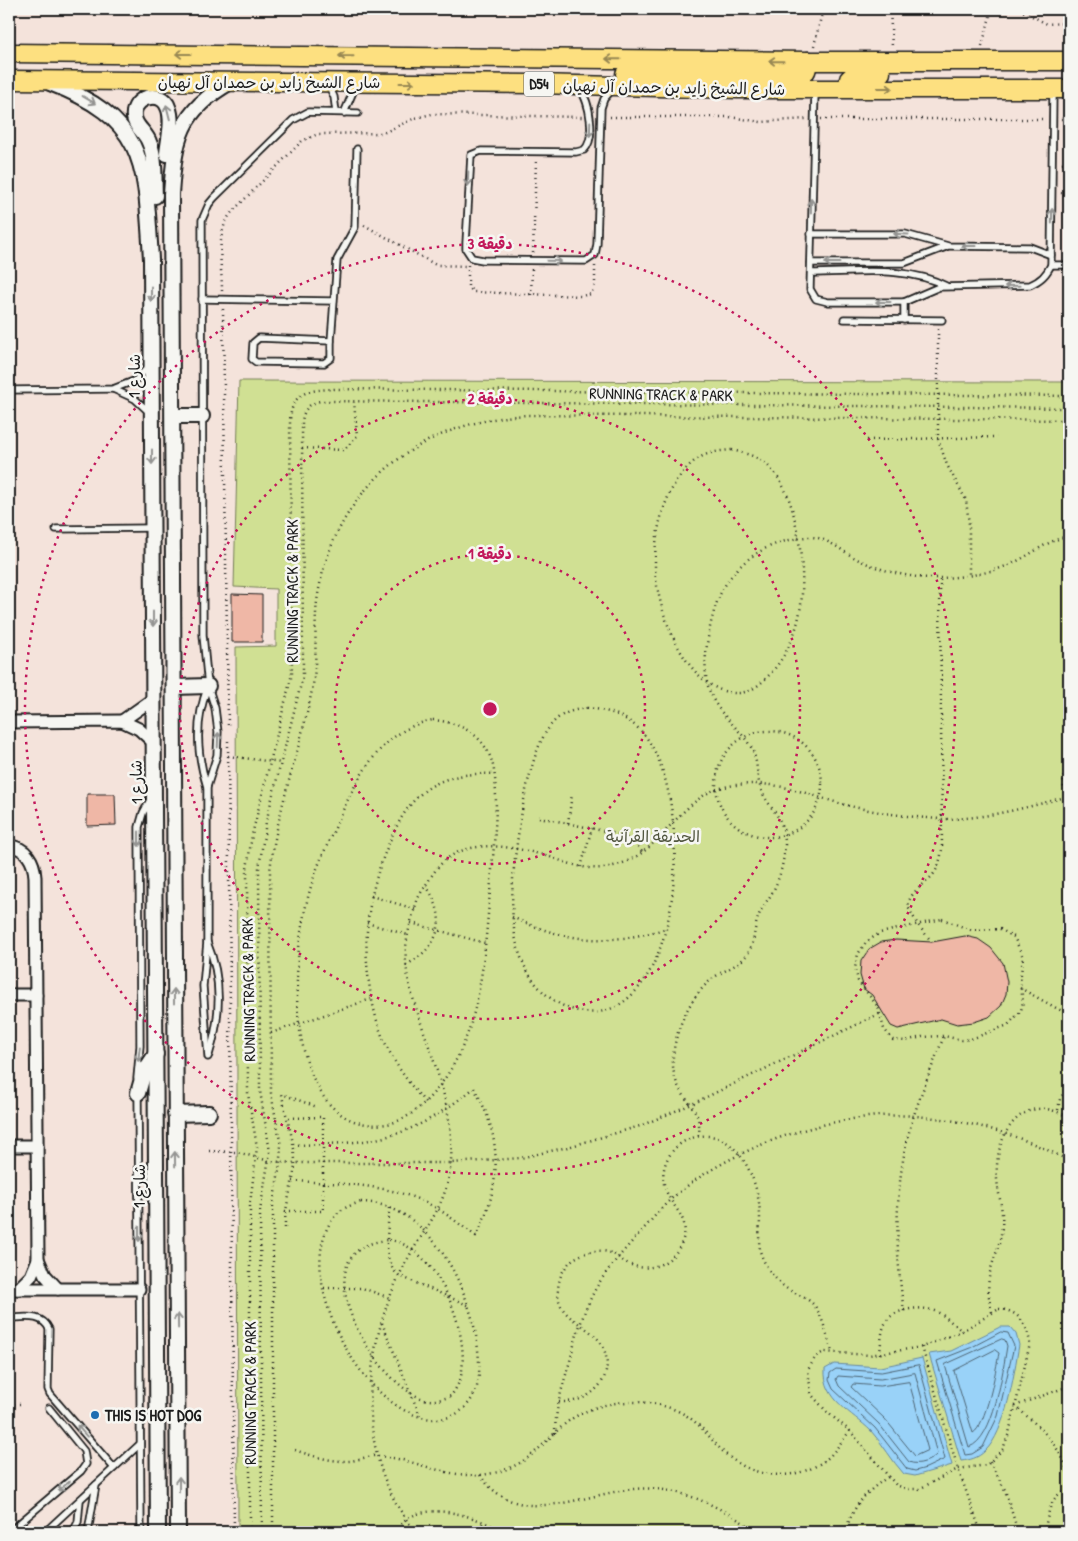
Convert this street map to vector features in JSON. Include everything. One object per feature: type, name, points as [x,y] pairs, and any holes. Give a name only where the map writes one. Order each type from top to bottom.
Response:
[{"type":"main road","name":"شارع الشيخ زايد بن حمدان آل نهيان","points":[[9,53],[809,61],[1069,61]]},
{"type":"main road","points":[[536,84],[558,77],[581,74],[797,75],[806,70],[809,61]]},
{"type":"main road","points":[[848,88],[849,79],[861,73],[1069,73]]},
{"type":"main road","name":"شارع الشيخ زايد بن حمدان آل نهيان","points":[[9,80],[536,84],[815,89],[1061,89]]},
{"type":"street","name":"شارع 1","points":[[45,81],[95,103],[110,116],[129,138],[140,160],[144,180],[151,259],[158,1532]]},
{"type":"street","points":[[178,1532],[171,194],[176,142],[183,127],[204,100],[233,81]]},
{"type":"street","points":[[151,259],[156,205],[152,159],[150,143],[134,117],[139,101],[147,97],[163,100],[168,107],[167,173],[171,194]]},
{"type":"street","points":[[173,416],[202,416]]},
{"type":"street","points":[[174,687],[208,686]]},
{"type":"street","points":[[122,721],[154,699]]},
{"type":"street","points":[[9,722],[122,721],[139,729],[153,742]]},
{"type":"street","points":[[9,846],[21,849],[27,854],[34,869],[36,995],[38,1259],[31,1276],[13,1289]]},
{"type":"street","points":[[9,995],[36,995]]},
{"type":"street","points":[[138,1093],[144,1072],[156,1054]]},
{"type":"street","points":[[175,1114],[209,1114]]},
{"type":"street","points":[[9,1146],[37,1146]]},
{"type":"street","points":[[38,1259],[46,1275],[58,1289]]},
{"type":"street","points":[[13,1289],[139,1289]]},
{"type":"lane","points":[[326,83],[334,96],[336,112]]},
{"type":"lane","points":[[344,112],[357,83]]},
{"type":"lane","points":[[575,85],[587,99],[590,117],[589,143],[584,150],[481,151],[471,155],[466,243],[468,254],[477,260],[586,261],[595,255],[598,244],[601,117],[604,99],[617,86]]},
{"type":"lane","points":[[815,89],[810,289],[816,299],[822,302],[904,302],[914,300],[932,289],[946,286],[1030,285],[1043,278],[1051,265],[1052,255],[1053,119],[1061,89]]},
{"type":"lane","points":[[207,787],[217,755],[218,720],[208,686],[203,626],[202,220],[209,204],[293,120],[308,112],[358,113]]},
{"type":"lane","points":[[331,341],[259,338],[252,343],[251,356],[256,362],[324,363],[330,358],[331,341],[333,301],[339,255],[352,234],[356,220],[357,149]]},
{"type":"lane","points":[[811,234],[904,234],[948,246],[1030,247],[1052,255]]},
{"type":"lane","points":[[811,263],[904,263],[948,246]]},
{"type":"lane","points":[[1051,265],[1069,265]]},
{"type":"lane","points":[[810,273],[909,274],[929,278],[946,286]]},
{"type":"lane","points":[[202,299],[333,301]]},
{"type":"lane","points":[[904,302],[904,320]]},
{"type":"lane","points":[[844,319],[940,320]]},
{"type":"lane","points":[[9,390],[113,389],[136,380],[152,361]]},
{"type":"lane","points":[[113,389],[135,399],[152,416]]},
{"type":"lane","points":[[56,529],[153,528]]},
{"type":"lane","points":[[207,942],[217,970],[219,1000],[214,1039],[208,1057],[202,986],[207,942],[207,787],[201,765],[198,736],[201,708],[208,686]]},
{"type":"lane","points":[[141,1532],[138,1093],[139,827],[143,813],[154,794]]},
{"type":"lane","points":[[9,1318],[38,1318],[47,1324],[49,1391],[114,1468]]},
{"type":"lane","points":[[9,1532],[84,1468],[87,1459],[84,1451],[49,1408]]},
{"type":"lane","points":[[84,1451],[93,1444]]},
{"type":"lane","points":[[45,1532],[140,1444]]},
{"type":"lane","points":[[88,1532],[96,1485]]},
{"type":"lane","points":[[73,1532],[78,1522],[80,1500]]},
{"type":"path","points":[[809,61],[823,9]]},
{"type":"path","points":[[890,9],[893,61]]},
{"type":"path","points":[[978,61],[992,9]]},
{"type":"path","points":[[1019,9],[1047,24],[1069,23]]},
{"type":"path","points":[[234,1532],[232,1151],[222,238],[224,222],[302,141],[312,135],[383,133],[415,118],[432,114],[590,117]]},
{"type":"path","points":[[601,117],[730,117],[761,122],[813,119],[1069,119]]},
{"type":"path","points":[[531,294],[536,151]]},
{"type":"path","points":[[356,220],[436,265],[468,266]]},
{"type":"path","points":[[468,254],[468,286],[473,292],[581,296],[591,294],[595,285],[595,255]]},
{"type":"path","points":[[940,320],[936,408],[938,438],[947,465],[966,500],[969,524],[969,576]]},
{"type":"path","points":[[250,1532],[250,1204],[257,1158],[257,1136],[248,1094],[247,869],[252,835],[289,690],[292,663],[291,412],[299,397],[306,392],[314,390],[335,389],[1069,396]]},
{"type":"path","name":"RUNNING TRACK & PARK","points":[[262,1532],[260,1211],[269,1162],[269,1142],[260,1091],[258,868],[266,822],[302,686],[304,665],[302,416],[309,405],[321,401],[1069,408]]},
{"type":"path","points":[[302,448],[344,450],[357,436],[354,402]]},
{"type":"path","points":[[274,1532],[273,1204],[280,1162],[280,1132],[271,1093],[272,855],[313,689],[319,589],[325,563],[348,514],[381,473],[424,441],[474,421],[500,416],[1069,420]]},
{"type":"path","points":[[867,440],[997,438]]},
{"type":"path","points":[[732,450],[750,454],[765,463],[778,477],[786,490],[798,538],[804,576],[803,595],[799,620],[786,651],[762,683],[752,690],[740,693],[729,692],[707,684],[689,664],[668,624],[656,582],[654,563],[659,523],[666,504],[684,471],[697,459],[714,452],[732,450]]},
{"type":"path","points":[[699,1136],[698,1119],[692,1104],[683,1094],[673,1071],[672,1058],[679,1028],[686,1012],[704,987],[714,978],[742,961],[753,945],[760,911],[774,891],[780,876],[785,844],[784,833],[775,809],[759,784],[754,754],[744,738],[714,704],[707,684],[706,661],[711,624],[714,608],[723,587],[736,568],[754,554],[775,543],[811,536],[824,540],[860,560],[886,570],[912,576],[940,578],[969,576],[1014,563],[1049,542],[1069,536]]},
{"type":"path","points":[[932,942],[918,925],[908,907],[908,899],[912,893],[928,881],[940,860],[942,819],[940,578]]},
{"type":"path","points":[[587,708],[607,710],[625,718],[640,730],[661,764],[667,784],[673,823],[673,888],[664,929],[651,968],[629,998],[614,1007],[598,1012],[581,1012],[558,1003],[539,986],[521,954],[512,917],[512,883],[523,803],[534,763],[547,730],[558,718],[572,710],[587,708]]},
{"type":"path","points":[[433,720],[455,724],[474,735],[484,746],[491,759],[495,774],[494,846],[479,996],[473,1019],[454,1064],[442,1084],[425,1102],[411,1115],[394,1123],[358,1123],[341,1115],[327,1102],[311,1073],[305,1057],[300,1023],[299,967],[306,911],[315,874],[354,786],[364,770],[390,741],[405,729],[418,723],[433,720]]},
{"type":"path","points":[[763,731],[789,734],[802,742],[810,749],[820,767],[822,778],[820,798],[816,808],[806,821],[794,830],[761,836],[740,828],[724,811],[717,789],[717,779],[722,760],[728,751],[744,738],[763,731]]},
{"type":"path","points":[[217,755],[271,760],[282,763]]},
{"type":"path","points":[[1069,757],[1064,768],[1062,783],[1064,797],[1069,809]]},
{"type":"path","points":[[425,1102],[409,1085],[385,1044],[372,999],[366,968],[367,923],[371,895],[394,827],[418,795],[454,776],[474,773],[495,774]]},
{"type":"path","points":[[416,1532],[406,1520],[386,1485],[376,1456],[371,1424],[371,1382],[373,1356],[381,1321],[400,1276],[438,1209],[445,1193],[451,1163],[448,1109],[442,1084],[416,1007],[406,965],[408,935],[418,897],[437,867],[453,854],[473,846],[516,849],[581,868],[602,868],[622,864],[643,853],[656,843],[673,823],[701,798],[717,789],[736,785],[759,784],[886,813],[942,819],[1021,808],[1069,796]]},
{"type":"path","points":[[568,823],[572,794]]},
{"type":"path","points":[[539,817],[622,835],[634,842],[643,853]]},
{"type":"path","points":[[581,868],[592,828]]},
{"type":"path","points":[[406,965],[426,951],[438,931],[438,907],[426,886]]},
{"type":"path","points":[[371,895],[416,909]]},
{"type":"path","points":[[512,917],[555,934],[584,939],[621,939],[664,929]]},
{"type":"path","points":[[942,919],[971,930],[1000,930],[1008,932],[1018,944],[1024,957],[1020,988],[1023,1001],[1021,1011],[1008,1025],[966,1040],[944,1036],[922,1037],[905,1042],[893,1040],[884,1029],[880,1013],[858,982],[855,968],[858,954],[866,942],[876,935],[918,925],[942,919]]},
{"type":"path","points":[[367,923],[408,935]]},
{"type":"path","points":[[411,923],[485,943]]},
{"type":"path","points":[[1020,988],[1069,1015]]},
{"type":"path","points":[[271,1033],[372,999]]},
{"type":"path","points":[[209,1151],[232,1151],[269,1162],[295,1163],[451,1163],[520,1158],[568,1147],[640,1126],[692,1104],[880,1013]]},
{"type":"path","points":[[904,1311],[896,1242],[898,1199],[904,1157],[914,1116],[944,1036]]},
{"type":"path","points":[[1058,1110],[1060,1099],[1069,1083]]},
{"type":"path","points":[[293,1181],[345,1183],[387,1190],[422,1201],[438,1209],[476,1236],[492,1199],[496,1160],[491,1122],[474,1088],[448,1109],[409,1130],[388,1137],[367,1142],[294,1145]]},
{"type":"path","points":[[285,1228],[284,1211],[293,1181],[295,1163],[294,1145],[282,1094],[317,1107]]},
{"type":"path","points":[[992,1312],[988,1280],[1001,1237],[1002,1224],[996,1165],[1006,1133],[1013,1122],[1026,1112],[1041,1108],[1058,1110],[1069,1118]]},
{"type":"path","points":[[555,1434],[559,1402],[579,1326],[596,1290],[618,1257],[670,1200],[710,1172],[740,1156],[772,1141],[806,1129],[878,1116],[914,1116],[961,1122],[1006,1133],[1047,1149],[1069,1161]]},
{"type":"path","points":[[284,1211],[323,1211],[323,1117],[287,1118]]},
{"type":"path","points":[[559,1402],[575,1402],[590,1395],[598,1388],[605,1373],[606,1357],[603,1347],[597,1338],[569,1318],[562,1307],[559,1295],[559,1282],[564,1271],[571,1261],[582,1254],[594,1251],[607,1252],[627,1263],[649,1268],[660,1265],[678,1251],[684,1230],[683,1219],[678,1208],[670,1200],[664,1180],[667,1159],[681,1143],[699,1136],[719,1138],[727,1142],[740,1156],[754,1184],[759,1200],[760,1251],[766,1265],[785,1288],[809,1300],[817,1309],[832,1351]]},
{"type":"path","points":[[361,1202],[375,1202],[389,1207],[424,1232],[452,1266],[470,1306],[479,1356],[478,1386],[474,1397],[456,1414],[444,1418],[420,1416],[396,1405],[371,1382],[354,1361],[340,1339],[330,1314],[321,1268],[322,1247],[327,1227],[336,1215],[347,1206],[361,1202]]},
{"type":"path","points":[[389,1207],[389,1263],[391,1268],[400,1276],[470,1306]]},
{"type":"path","points":[[389,1240],[406,1244],[414,1249],[432,1270],[447,1296],[459,1328],[462,1346],[462,1375],[458,1386],[451,1396],[441,1400],[430,1401],[411,1393],[384,1370],[373,1356],[350,1312],[343,1288],[343,1275],[348,1264],[355,1254],[370,1243],[389,1240]]},
{"type":"path","points":[[324,1288],[367,1289],[390,1298]]},
{"type":"path","points":[[880,1354],[885,1324],[892,1315],[904,1311],[928,1309],[938,1312],[962,1331]]},
{"type":"path","points":[[999,1309],[1014,1313],[1029,1332],[1030,1344],[1007,1442],[990,1462],[979,1468],[958,1469],[919,1490],[907,1489],[896,1485],[850,1430],[816,1401],[809,1387],[808,1370],[811,1362],[816,1356],[832,1351],[880,1354],[922,1347],[962,1331],[992,1312],[999,1309]]},
{"type":"path","points":[[381,1321],[388,1333],[420,1416]]},
{"type":"path","points":[[922,1347],[958,1469],[981,1532]]},
{"type":"path","points":[[1015,1406],[1069,1386]]},
{"type":"path","points":[[294,1450],[338,1461],[350,1461],[376,1456],[397,1458],[435,1471],[457,1475],[480,1475],[501,1471],[521,1462],[539,1450],[572,1419],[594,1408],[617,1403],[638,1402],[660,1404],[680,1412],[698,1423],[727,1456],[745,1468],[766,1475],[789,1475],[810,1469],[829,1456],[850,1430]]},
{"type":"path","points":[[9,1404],[21,1404]]},
{"type":"path","points":[[1015,1406],[1050,1436],[1058,1448],[1069,1475]]},
{"type":"path","points":[[990,1462],[1006,1490],[1018,1532]]},
{"type":"path","points":[[480,1475],[488,1487],[499,1496],[512,1502],[526,1505],[579,1501],[630,1489],[656,1489],[681,1493],[733,1515],[757,1532]]},
{"type":"path","points":[[846,1532],[857,1504],[871,1489],[888,1477]]},
{"type":"path","points":[[1043,1532],[1053,1501],[1058,1495],[1069,1490]]},
{"type":"path","points":[[395,1532],[406,1520],[429,1514],[453,1513],[484,1522],[503,1532]]},
{"type":"path","points":[[476,1532],[484,1522]]},
{"type":"green space","name":"الحديقة القرآنية","points":[[239,381],[1069,382],[1069,1532],[238,1532],[236,647],[276,646],[276,589],[234,587]]},
{"type":"water","points":[[1000,1327],[1010,1327],[1016,1334],[1019,1345],[1012,1386],[1004,1416],[992,1442],[985,1451],[974,1458],[961,1461],[929,1354],[951,1351]]},
{"type":"water","points":[[922,1358],[952,1465],[915,1476],[904,1474],[871,1431],[834,1397],[826,1380],[825,1369],[834,1364],[880,1367]]},
{"type":"building","points":[[232,594],[262,595],[262,642],[232,642]]},
{"type":"building","points":[[87,794],[115,794],[116,825],[87,826]]},
{"type":"building","points":[[965,936],[978,939],[991,948],[1003,963],[1007,982],[1006,994],[1001,1006],[989,1017],[974,1022],[957,1024],[941,1019],[898,1029],[891,1026],[872,995],[864,989],[860,975],[861,961],[869,949],[881,942],[896,940],[932,942]]},
{"type":"place","name":"THIS IS HOT DOG","points":[[95,1415]]}]
